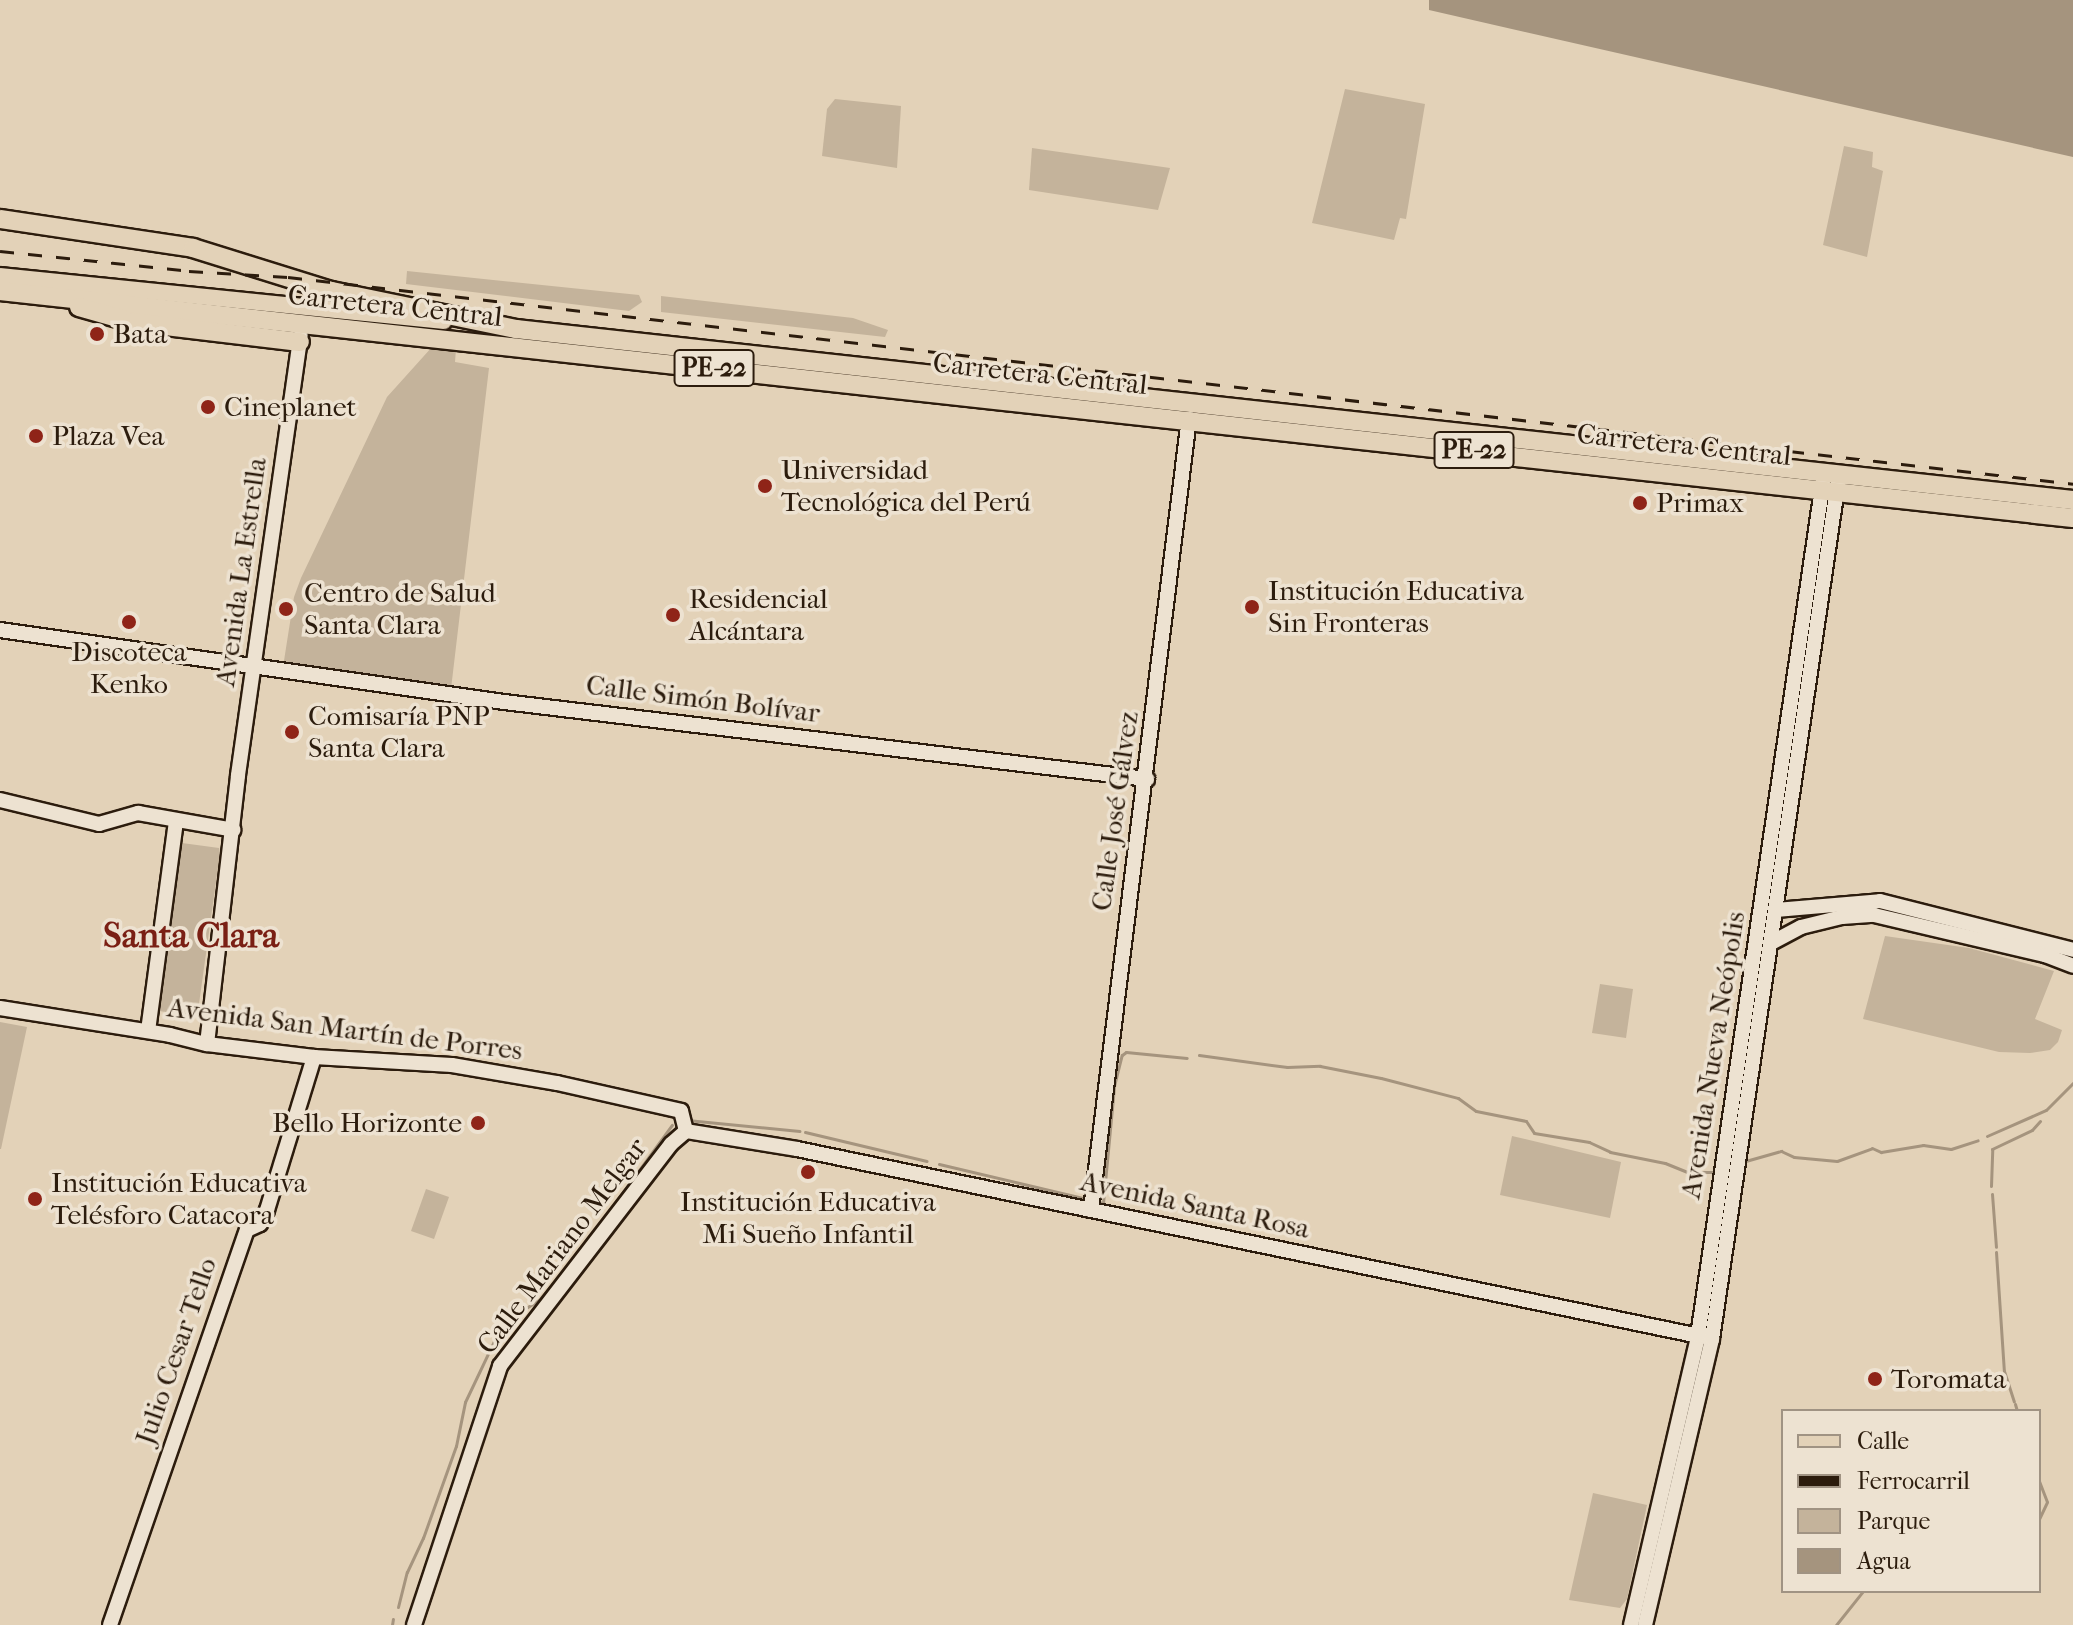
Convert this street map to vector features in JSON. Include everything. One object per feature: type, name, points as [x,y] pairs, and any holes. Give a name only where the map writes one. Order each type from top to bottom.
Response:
[{"type":"highway","name":"PE-22","points":[[0,219],[193,248],[376,302],[516,329]]},
{"type":"highway","name":"Carretera Central","points":[[0,291],[301,325],[927,381],[1189,419],[1831,481],[2073,500]]},
{"type":"highway","name":"Carretera Central","points":[[516,329],[927,381],[1831,481],[2073,518]]},
{"type":"main road","name":"Carretera Central","points":[[0,276],[301,325],[516,329]]},
{"type":"street","points":[[288,277],[301,325]]},
{"type":"street","name":"Avenida La Estrella","points":[[207,1044],[253,667],[301,325]]},
{"type":"street","name":"Calle José Gálvez","points":[[1091,1210],[1109,1045],[1147,779],[1189,419]]},
{"type":"street","name":"Avenida Nueva Neópolis","points":[[1645,1625],[1705,1337],[1771,943],[1831,481]]},
{"type":"street","name":"Avenida Nueva Neópolis","points":[[1631,1625],[1705,1337],[1831,481]]},
{"type":"street","name":"Calle Simón Bolívar","points":[[0,630],[504,702],[1147,779]]},
{"type":"street","points":[[0,800],[99,824],[138,813],[234,830]]},
{"type":"street","points":[[148,1031],[176,821]]},
{"type":"street","points":[[1776,910],[1880,901],[2073,950]]},
{"type":"street","points":[[1771,943],[1801,927],[1842,917],[1874,915],[2045,955],[2073,966]]},
{"type":"street","name":"Avenida San Martín de Porres","points":[[0,1008],[148,1031],[207,1044],[314,1057],[452,1065],[557,1083],[681,1111],[686,1131]]},
{"type":"street","name":"Julio Cesar Tello","points":[[110,1625],[247,1230],[260,1224],[267,1210],[314,1057]]},
{"type":"street","name":"Avenida Santa Rosa","points":[[686,1131],[797,1149],[1705,1337]]},
{"type":"street","name":"Calle Mariano Melgar","points":[[414,1625],[500,1366],[662,1157],[686,1131]]},
{"type":"green space","points":[[1345,89],[1425,104],[1406,219],[1400,218],[1394,240],[1312,223]]},
{"type":"green space","points":[[835,99],[901,106],[897,168],[822,156],[827,109]]},
{"type":"green space","points":[[1844,146],[1873,152],[1872,167],[1883,171],[1867,257],[1823,245]]},
{"type":"green space","points":[[1032,148],[1170,168],[1158,210],[1029,190]]},
{"type":"green space","points":[[407,271],[639,295],[642,302],[629,311],[406,284]]},
{"type":"green space","points":[[661,296],[853,318],[888,330],[885,337],[661,312]]},
{"type":"green space","points":[[432,347],[456,349],[455,362],[489,368],[451,689],[283,667],[294,597],[301,578],[387,397]]},
{"type":"green space","points":[[182,843],[219,848],[220,853],[198,1011],[193,1016],[159,1011],[155,1007],[177,847]]},
{"type":"green space","points":[[1885,936],[1969,948],[2054,971],[2035,1019],[2062,1030],[2058,1042],[2050,1050],[1999,1052],[1863,1019]]},
{"type":"green space","points":[[1600,984],[1633,989],[1626,1038],[1592,1033]]},
{"type":"green space","points":[[0,1022],[27,1027],[1,1149],[0,1149]]},
{"type":"green space","points":[[1512,1136],[1621,1162],[1610,1218],[1500,1195]]},
{"type":"green space","points":[[426,1189],[449,1197],[434,1239],[411,1231]]},
{"type":"green space","points":[[1593,1493],[1647,1505],[1627,1599],[1620,1608],[1569,1600]]},
{"type":"water","points":[[1429,0],[2073,0],[2073,157],[1429,10]]},
{"type":"waterway","points":[[1098,1202],[1103,1203],[1114,1086],[1122,1055],[1126,1052],[1187,1058]]},
{"type":"waterway","points":[[1199,1055],[1287,1067],[1320,1066],[1381,1078],[1458,1098],[1476,1111],[1526,1121],[1534,1133],[1589,1142],[1610,1152],[1665,1163],[1687,1172],[1718,1172]]},
{"type":"waterway","points":[[1987,1136],[2046,1110],[2073,1083]]},
{"type":"waterway","points":[[687,1120],[799,1131]]},
{"type":"waterway","points":[[1991,1186],[1992,1149],[2032,1130],[2040,1121]]},
{"type":"waterway","points":[[526,1308],[539,1300],[580,1251],[672,1125]]},
{"type":"waterway","points":[[805,1132],[927,1161]]},
{"type":"waterway","points":[[1742,1162],[1781,1151],[1794,1157],[1837,1161],[1872,1148],[1881,1152],[1923,1145],[1951,1149],[1978,1140]]},
{"type":"waterway","points":[[939,1164],[1087,1199]]},
{"type":"waterway","points":[[1992,1194],[1996,1247]]},
{"type":"waterway","points":[[1996,1252],[2004,1371],[2014,1401]]},
{"type":"waterway","points":[[398,1607],[407,1572],[423,1538],[456,1446],[465,1402],[494,1341],[519,1312]]},
{"type":"waterway","points":[[2015,1404],[2016,1409]]},
{"type":"waterway","points":[[2041,1486],[2047,1502],[2041,1515]]},
{"type":"waterway","points":[[1836,1625],[1861,1593]]},
{"type":"waterway","points":[[392,1625],[393,1619]]},
{"type":"railway","points":[[0,251],[189,271],[288,277],[2073,484]]},
{"type":"place","name":"Bata","points":[[97,334]]},
{"type":"place","name":"Cineplanet","points":[[208,407]]},
{"type":"place","name":"Plaza Vea","points":[[36,436]]},
{"type":"place","name":"Universidad Tecnológica del Perú","points":[[765,486]]},
{"type":"place","name":"Primax","points":[[1640,503]]},
{"type":"place","name":"Institución Educativa Sin Fronteras","points":[[1252,607]]},
{"type":"place","name":"Centro de Salud Santa Clara","points":[[286,609]]},
{"type":"place","name":"Residencial Alcántara","points":[[673,615]]},
{"type":"place","name":"Discoteca Kenko","points":[[129,622]]},
{"type":"place","name":"Comisaría PNP Santa Clara","points":[[292,732]]},
{"type":"place","name":"Bello Horizonte","points":[[478,1123]]},
{"type":"place","name":"Institución Educativa Mi Sueño Infantil","points":[[808,1172]]},
{"type":"place","name":"Institución Educativa Telésforo Catacora","points":[[35,1199]]},
{"type":"place","name":"Toromata","points":[[1875,1379]]},
{"type":"district","name":"Santa Clara","points":[[191,936]]}]
